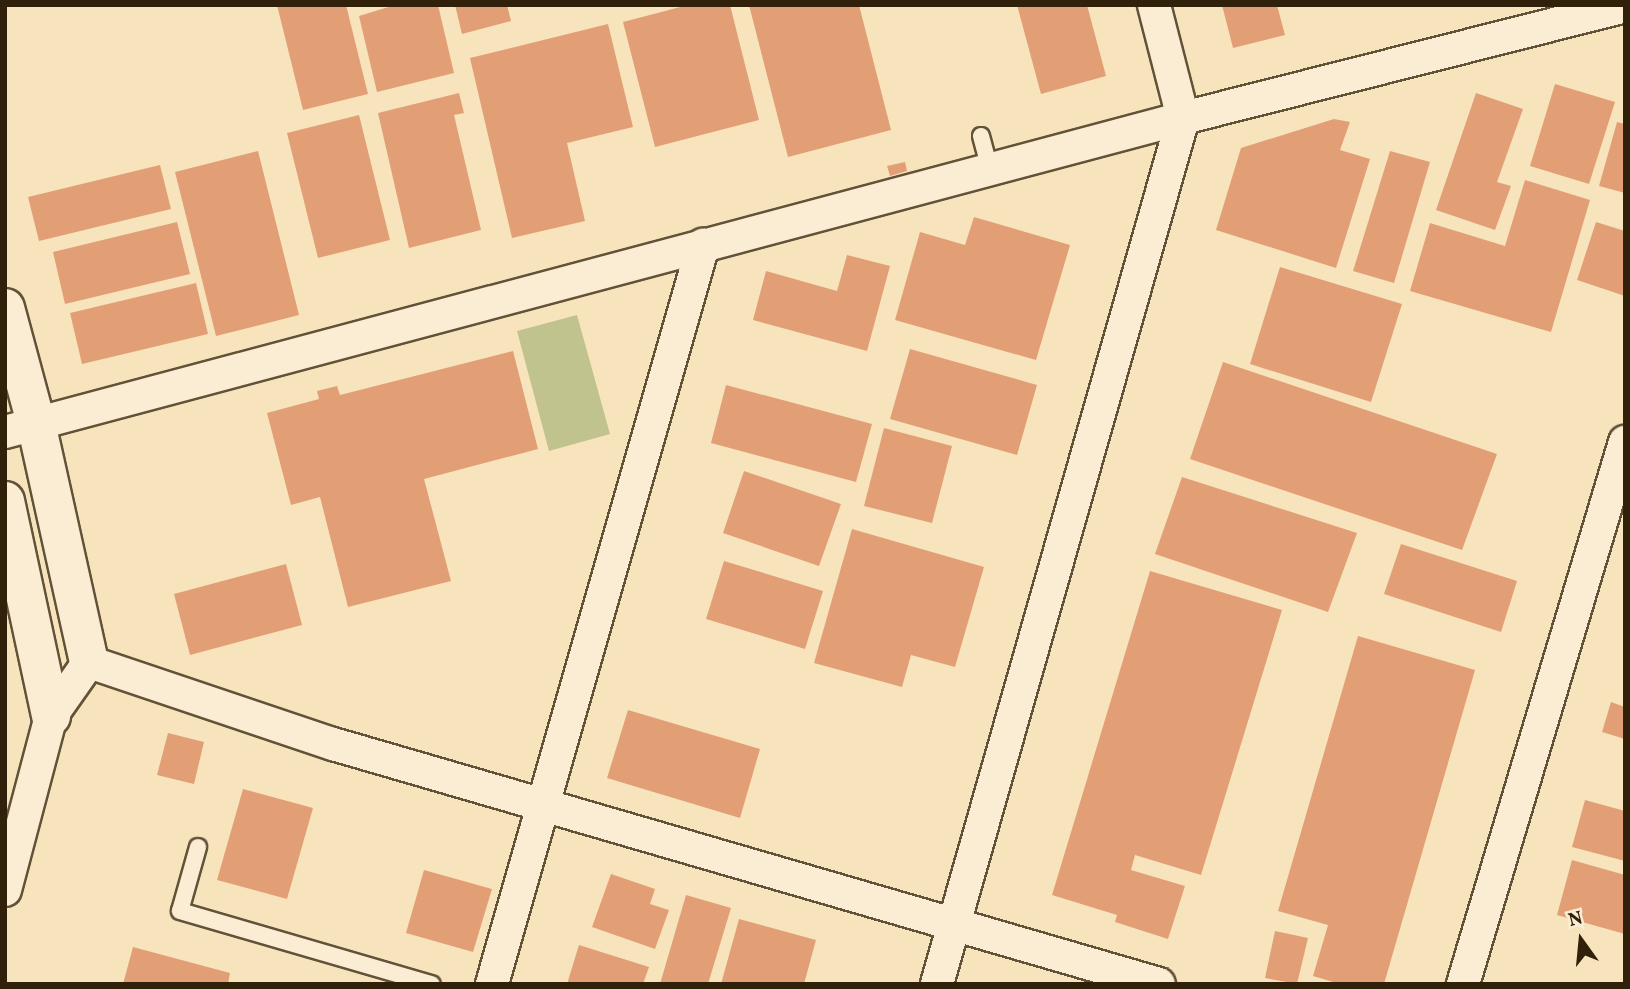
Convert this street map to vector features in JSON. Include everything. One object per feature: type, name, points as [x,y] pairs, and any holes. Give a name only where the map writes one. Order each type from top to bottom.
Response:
[{"type":"street","points":[[937,984],[1183,118],[1154,5]]},
{"type":"street","points":[[21,427],[1183,118],[1625,6]]},
{"type":"street","points":[[492,984],[703,245]]},
{"type":"street","points":[[5,308],[21,427],[89,662]]},
{"type":"street","points":[[1463,984],[1625,442]]},
{"type":"street","points":[[5,502],[51,716]]},
{"type":"street","points":[[89,662],[333,744],[542,807],[1159,984]]},
{"type":"street","points":[[8,874],[51,716],[89,662]]},
{"type":"lane","points":[[981,136],[990,169]]},
{"type":"lane","points":[[198,847],[180,911],[432,984]]},
{"type":"green space","points":[[577,315],[610,434],[549,451],[517,331]]},
{"type":"building","points":[[277,5],[346,5],[368,94],[303,110]]},
{"type":"building","points":[[395,5],[438,5],[454,73],[377,92],[359,16]]},
{"type":"building","points":[[455,5],[507,5],[511,21],[462,34]]},
{"type":"building","points":[[688,5],[730,5],[759,120],[655,147],[623,22]]},
{"type":"building","points":[[749,5],[859,5],[891,130],[788,157]]},
{"type":"building","points":[[1017,5],[1087,5],[1106,76],[1041,94]]},
{"type":"building","points":[[1222,5],[1277,5],[1285,35],[1233,48]]},
{"type":"building","points":[[608,24],[633,127],[567,143],[585,221],[512,238],[470,58]]},
{"type":"building","points":[[1555,84],[1615,102],[1589,184],[1530,166]]},
{"type":"building","points":[[459,93],[464,113],[454,115],[481,230],[409,248],[378,113]]},
{"type":"building","points":[[1476,93],[1523,109],[1497,182],[1511,186],[1495,230],[1436,210]]},
{"type":"building","points":[[359,115],[390,240],[318,258],[287,133]]},
{"type":"building","points":[[1334,119],[1350,122],[1340,150],[1370,159],[1336,268],[1216,230],[1241,148]]},
{"type":"building","points":[[1617,122],[1625,124],[1625,193],[1599,186]]},
{"type":"building","points":[[258,151],[299,315],[216,336],[175,172]]},
{"type":"building","points":[[1390,151],[1430,162],[1394,283],[1353,271]]},
{"type":"building","points":[[905,162],[907,171],[890,176],[887,166]]},
{"type":"building","points":[[160,165],[171,209],[39,241],[28,197]]},
{"type":"building","points":[[1525,180],[1590,200],[1551,332],[1410,291],[1430,223],[1505,246]]},
{"type":"building","points":[[974,217],[1070,245],[1036,360],[895,320],[920,232],[965,245]]},
{"type":"building","points":[[177,222],[190,274],[65,304],[53,252]]},
{"type":"building","points":[[1596,222],[1625,231],[1625,296],[1577,280]]},
{"type":"building","points":[[847,255],[890,266],[867,351],[753,320],[766,271],[837,291]]},
{"type":"building","points":[[1280,267],[1402,304],[1371,402],[1250,364]]},
{"type":"building","points":[[196,283],[208,334],[82,364],[70,313]]},
{"type":"building","points":[[910,349],[1037,385],[1017,455],[890,419]]},
{"type":"building","points":[[513,351],[538,449],[424,479],[451,581],[348,607],[320,497],[291,505],[267,413],[319,399],[317,391],[337,386],[340,395]]},
{"type":"building","points":[[1223,362],[1497,454],[1462,550],[1190,459]]},
{"type":"building","points":[[726,385],[872,424],[856,482],[711,443]]},
{"type":"building","points":[[884,428],[952,446],[932,523],[864,506]]},
{"type":"building","points":[[744,471],[841,504],[819,566],[723,533]]},
{"type":"building","points":[[1182,477],[1357,533],[1328,612],[1155,554]]},
{"type":"building","points":[[852,529],[984,567],[955,667],[911,655],[902,687],[814,663]]},
{"type":"building","points":[[1401,544],[1517,581],[1501,632],[1384,594]]},
{"type":"building","points":[[724,561],[823,591],[805,649],[706,619]]},
{"type":"building","points":[[286,564],[302,625],[190,655],[174,594]]},
{"type":"building","points":[[1150,571],[1282,610],[1201,875],[1135,855],[1131,870],[1185,886],[1168,939],[1115,922],[1117,915],[1052,895]]},
{"type":"building","points":[[1358,636],[1475,670],[1384,984],[1340,984],[1313,976],[1328,925],[1278,911]]},
{"type":"building","points":[[1611,702],[1625,707],[1625,739],[1602,732]]},
{"type":"building","points":[[628,710],[760,749],[740,818],[607,778]]},
{"type":"building","points":[[168,733],[204,742],[194,784],[157,775]]},
{"type":"building","points":[[243,789],[313,808],[287,899],[217,880]]},
{"type":"building","points":[[1585,800],[1625,811],[1625,861],[1572,847]]},
{"type":"building","points":[[1572,860],[1625,875],[1625,934],[1557,915]]},
{"type":"building","points":[[424,870],[492,889],[473,952],[406,933]]},
{"type":"building","points":[[611,874],[655,889],[650,904],[669,910],[655,949],[592,927]]},
{"type":"building","points":[[686,895],[731,908],[708,984],[660,984]]},
{"type":"building","points":[[739,919],[816,940],[804,984],[721,984]]},
{"type":"building","points":[[1275,931],[1308,938],[1297,984],[1265,978]]},
{"type":"building","points":[[579,945],[649,967],[643,984],[567,984]]},
{"type":"building","points":[[133,947],[230,973],[228,984],[123,984]]}]
